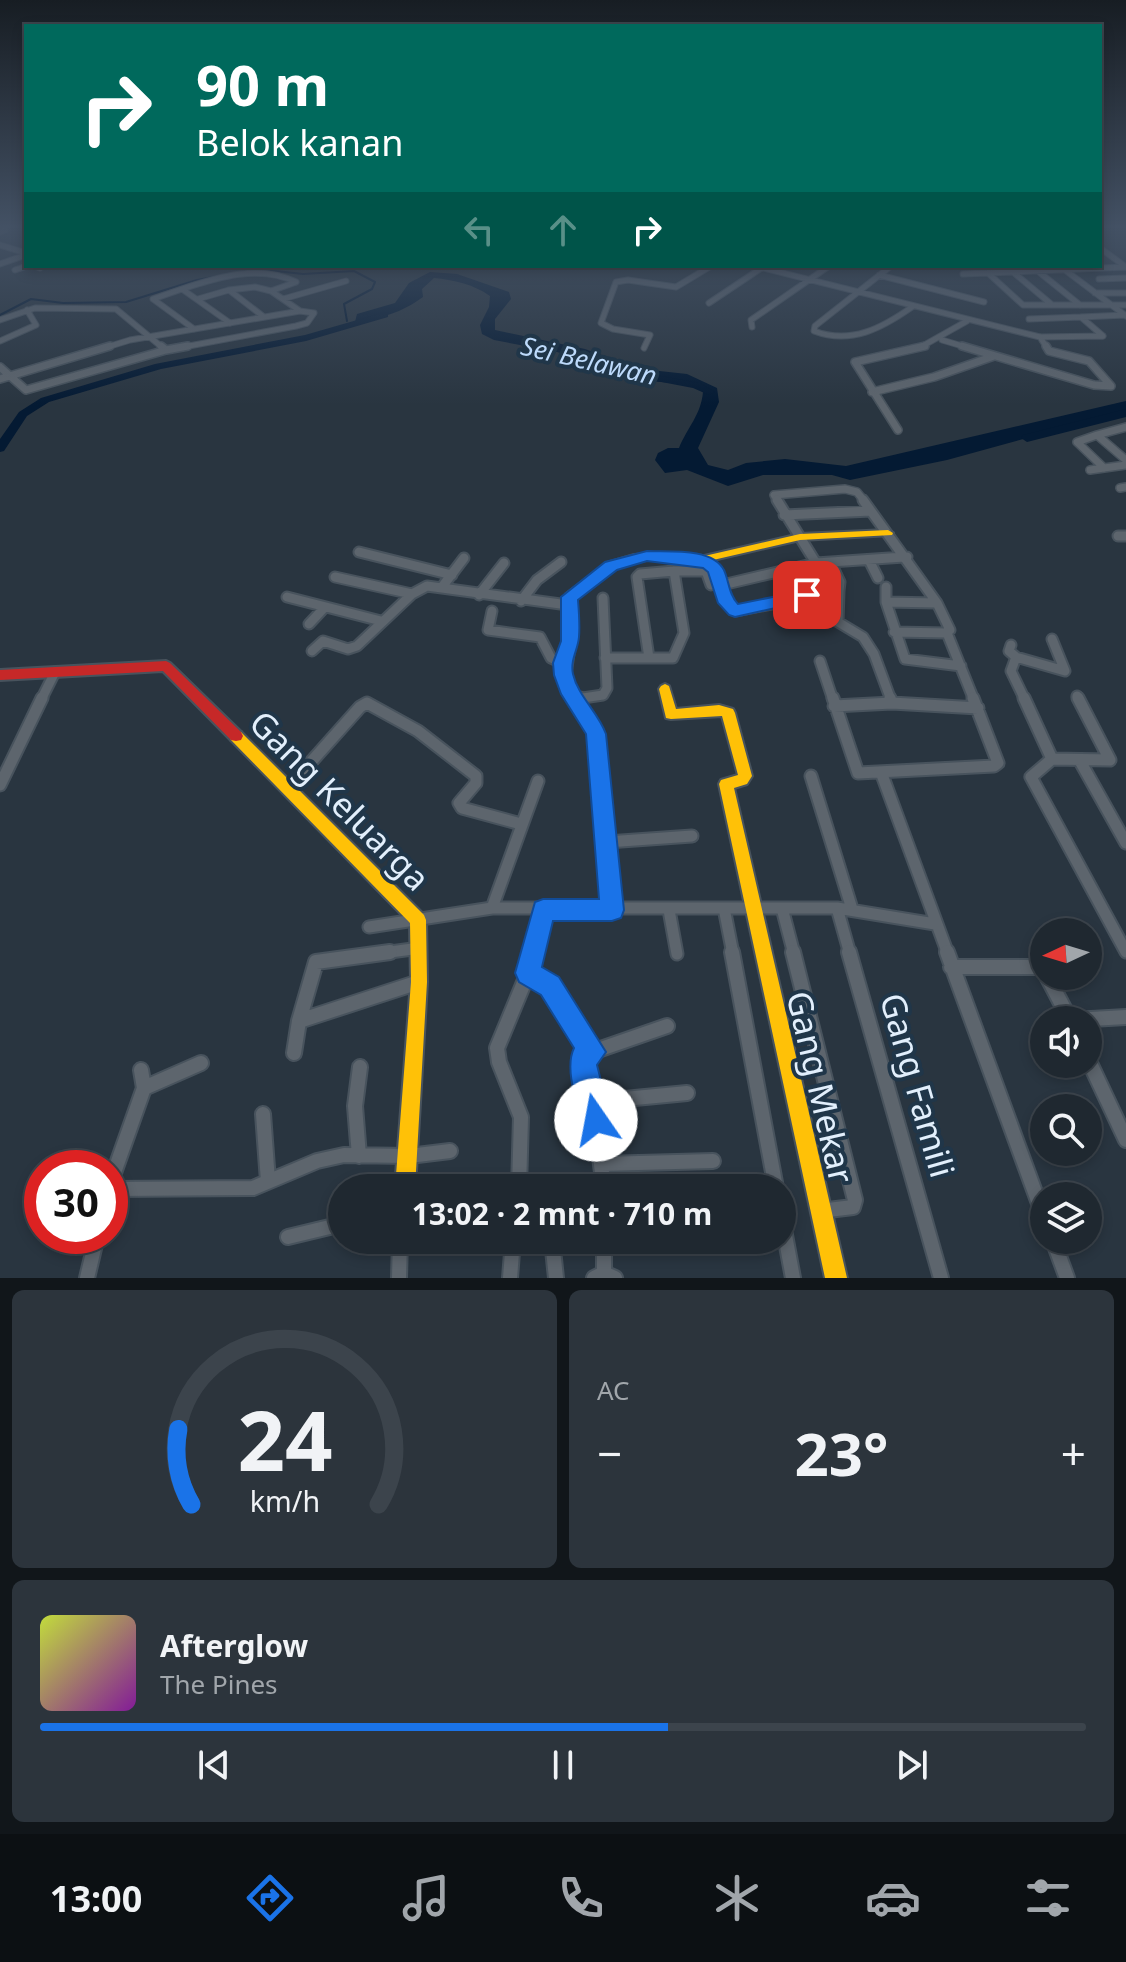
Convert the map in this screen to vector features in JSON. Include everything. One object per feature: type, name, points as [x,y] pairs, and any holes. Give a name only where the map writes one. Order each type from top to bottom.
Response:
[{"type":"street","points":[[194,329],[153,299],[198,286]]},
{"type":"street","points":[[271,291],[284,286]]},
{"type":"street","points":[[283,299],[330,286]]},
{"type":"street","points":[[615,286],[601,323],[613,329],[650,335],[644,348]]},
{"type":"street","points":[[709,303],[734,286]]},
{"type":"street","points":[[752,327],[751,320],[800,286]]},
{"type":"street","points":[[829,286],[1040,337],[1103,336],[1081,317]]},
{"type":"street","points":[[866,286],[815,326],[814,331],[832,336],[869,332],[884,327],[912,307]]},
{"type":"street","points":[[920,286],[984,302]]},
{"type":"street","points":[[1002,286],[1023,305],[1126,305]]},
{"type":"street","points":[[1029,286],[1051,304]]},
{"type":"street","points":[[1057,286],[1080,305]]},
{"type":"street","points":[[1085,286],[1126,316]]},
{"type":"street","points":[[198,299],[229,290],[255,287],[271,291],[300,311]]},
{"type":"street","points":[[182,289],[230,323]]},
{"type":"street","points":[[229,290],[264,317]]},
{"type":"street","points":[[1095,293],[1126,293]]},
{"type":"street","points":[[0,320],[27,310],[116,309],[166,350]]},
{"type":"street","points":[[0,341],[36,325],[27,310]]},
{"type":"street","points":[[0,367],[10,376],[22,389],[33,389],[166,350],[296,326],[307,323],[314,315],[312,311],[300,311],[151,337],[10,376],[0,379]]},
{"type":"street","points":[[1029,319],[1126,316]]},
{"type":"street","points":[[898,430],[855,362],[898,355],[942,340],[967,321]]},
{"type":"street","points":[[942,340],[1094,385],[1111,386],[1089,361],[1049,351],[1040,337]]},
{"type":"street","points":[[872,392],[944,374],[994,356]]},
{"type":"street","points":[[1104,468],[1077,442],[1125,428]]},
{"type":"street","points":[[1097,435],[1126,463]]},
{"type":"street","points":[[1090,470],[1126,463]]},
{"type":"street","points":[[816,563],[774,497],[776,494],[857,492],[907,557],[937,603],[950,630]]},
{"type":"street","points":[[784,515],[871,511]]},
{"type":"street","points":[[612,910],[596,734],[592,721],[566,683],[562,663],[570,641],[568,605],[574,593],[624,560],[647,556],[700,560],[800,537],[888,533]]},
{"type":"street","points":[[359,552],[452,575]]},
{"type":"street","points":[[722,585],[816,563],[907,557]]},
{"type":"street","points":[[442,587],[464,558]]},
{"type":"street","points":[[700,560],[715,569],[726,603],[735,611],[839,591]]},
{"type":"street","points":[[869,560],[878,578]]},
{"type":"street","points":[[521,601],[537,580],[561,562]]},
{"type":"street","points":[[479,595],[504,563]]},
{"type":"street","points":[[831,563],[840,582],[836,611],[839,625],[844,631],[863,637],[874,654],[892,703]]},
{"type":"street","points":[[649,658],[637,577],[640,574],[674,571],[706,571],[711,585]]},
{"type":"street","points":[[605,658],[673,658],[684,633],[674,571]]},
{"type":"street","points":[[335,577],[412,594]]},
{"type":"street","points":[[312,651],[323,641],[352,649],[412,594],[427,586],[568,605]]},
{"type":"street","points":[[886,587],[886,602],[905,659],[961,666]]},
{"type":"street","points":[[287,597],[381,621]]},
{"type":"street","points":[[576,699],[605,693],[603,598]]},
{"type":"street","points":[[886,602],[937,603]]},
{"type":"street","points":[[309,624],[324,608]]},
{"type":"street","points":[[492,611],[488,630],[540,637],[551,658],[562,663]]},
{"type":"street","points":[[820,661],[855,771],[994,766],[998,763],[947,633],[894,632]]},
{"type":"street","points":[[1014,660],[1065,671],[1052,639]]},
{"type":"street","points":[[1011,645],[1009,651],[1014,660],[1012,674],[1052,759]]},
{"type":"street","name":"Gang Keluarga","points":[[55,672],[166,666],[418,920],[419,982],[407,1174]]},
{"type":"street","points":[[0,675],[55,672],[2,779]]},
{"type":"street","name":"Gang Mekar","points":[[665,689],[671,714],[719,710],[728,713],[745,776],[742,780],[726,784],[836,1278]]},
{"type":"street","points":[[1077,696],[1110,757],[1106,761],[1052,759],[1031,775],[1031,779],[1126,952]]},
{"type":"street","points":[[287,789],[360,707],[367,703],[418,731],[476,776],[476,783],[459,803],[462,808],[521,824]]},
{"type":"street","points":[[834,706],[892,703],[978,708]]},
{"type":"street","points":[[1080,761],[1126,843]]},
{"type":"street","points":[[881,772],[1031,1182]]},
{"type":"street","name":"Gang Famili","points":[[811,776],[941,1278]]},
{"type":"street","points":[[492,908],[538,781]]},
{"type":"street","points":[[607,842],[692,836]]},
{"type":"street","points":[[369,927],[492,908],[844,908],[935,924]]},
{"type":"street","points":[[724,908],[773,1174]]},
{"type":"street","points":[[782,908],[855,1200],[853,1207],[847,1209],[820,1211]]},
{"type":"street","points":[[519,1174],[521,1117],[499,1062],[497,1048],[528,973],[543,910]]},
{"type":"street","points":[[669,910],[677,955]]},
{"type":"street","points":[[294,1053],[299,1021],[316,962],[420,948]]},
{"type":"street","points":[[951,967],[1030,967]]},
{"type":"street","points":[[528,973],[550,986],[592,1052]]},
{"type":"street","points":[[299,1021],[419,982]]},
{"type":"street","points":[[1102,1018],[1126,1017]]},
{"type":"street","points":[[603,1174],[593,1102],[583,1058],[592,1052],[667,1026]]},
{"type":"street","points":[[144,1088],[201,1063]]},
{"type":"street","points":[[359,1156],[355,1106],[360,1067]]},
{"type":"street","points":[[122,1150],[144,1088],[141,1070]]},
{"type":"street","points":[[1097,1078],[1126,1140]]},
{"type":"street","points":[[593,1102],[687,1093]]},
{"type":"street","points":[[263,1114],[268,1181]]},
{"type":"street","points":[[128,1186],[235,1190],[268,1181],[317,1161],[450,1151]]},
{"type":"street","points":[[602,1164],[713,1161]]},
{"type":"street","points":[[288,1237],[328,1227]]},
{"type":"street","points":[[87,1278],[93,1254]]},
{"type":"street","points":[[399,1278],[400,1254]]},
{"type":"street","points":[[510,1278],[512,1254]]},
{"type":"street","points":[[553,1254],[556,1278]]},
{"type":"street","points":[[604,1254],[604,1276]]},
{"type":"street","points":[[789,1254],[793,1278]]},
{"type":"street","points":[[1058,1254],[1067,1278]]},
{"type":"water","points":[[407,286],[426,286],[422,289],[423,297],[407,307],[383,317],[355,322],[357,314],[395,303]]},
{"type":"water","points":[[470,286],[491,286],[509,292],[511,299],[495,319],[495,330],[585,349],[641,369],[687,374],[717,388],[719,402],[698,448],[708,465],[728,470],[746,463],[785,459],[846,466],[1126,401],[1126,416],[1071,426],[947,460],[850,480],[832,475],[763,475],[728,486],[687,470],[665,473],[655,460],[658,453],[668,448],[679,448],[702,400],[703,392],[696,385],[650,381],[557,352],[494,340],[482,334],[480,325],[489,307],[490,296]]},
{"type":"waterway","points":[[0,315],[31,299],[63,303],[126,302],[179,286]]},
{"type":"waterway","points":[[347,321],[344,304],[373,286]]},
{"type":"waterway","name":"Sei Belawan","points":[[0,448],[23,414],[45,400],[159,366],[306,338],[385,315]]},
{"type":"waterway","name":"Sei Belawan","points":[[655,378],[696,385],[709,392]]},
{"type":"waterway","name":"Sei Belawan","points":[[1027,438],[1126,413]]},
{"type":"traffic: slow","points":[[612,910],[596,734],[564,678],[570,637],[570,597],[611,566],[634,558],[659,556],[700,560],[800,537],[888,533]]},
{"type":"traffic: slow","points":[[665,689],[671,714],[719,710],[728,713],[745,776],[742,780],[726,784],[836,1278]]},
{"type":"traffic: slow","points":[[236,736],[418,920],[419,982],[406,1174]]},
{"type":"traffic: jam","points":[[0,675],[166,666],[236,736]]},
{"type":"route","points":[[596,1120],[583,1062],[583,1058],[592,1052],[550,986],[528,973],[543,910],[612,910],[596,734],[592,721],[571,694],[562,663],[570,641],[570,597],[611,566],[647,556],[700,560],[709,564],[715,569],[722,585],[726,603],[735,611],[807,595]]}]
